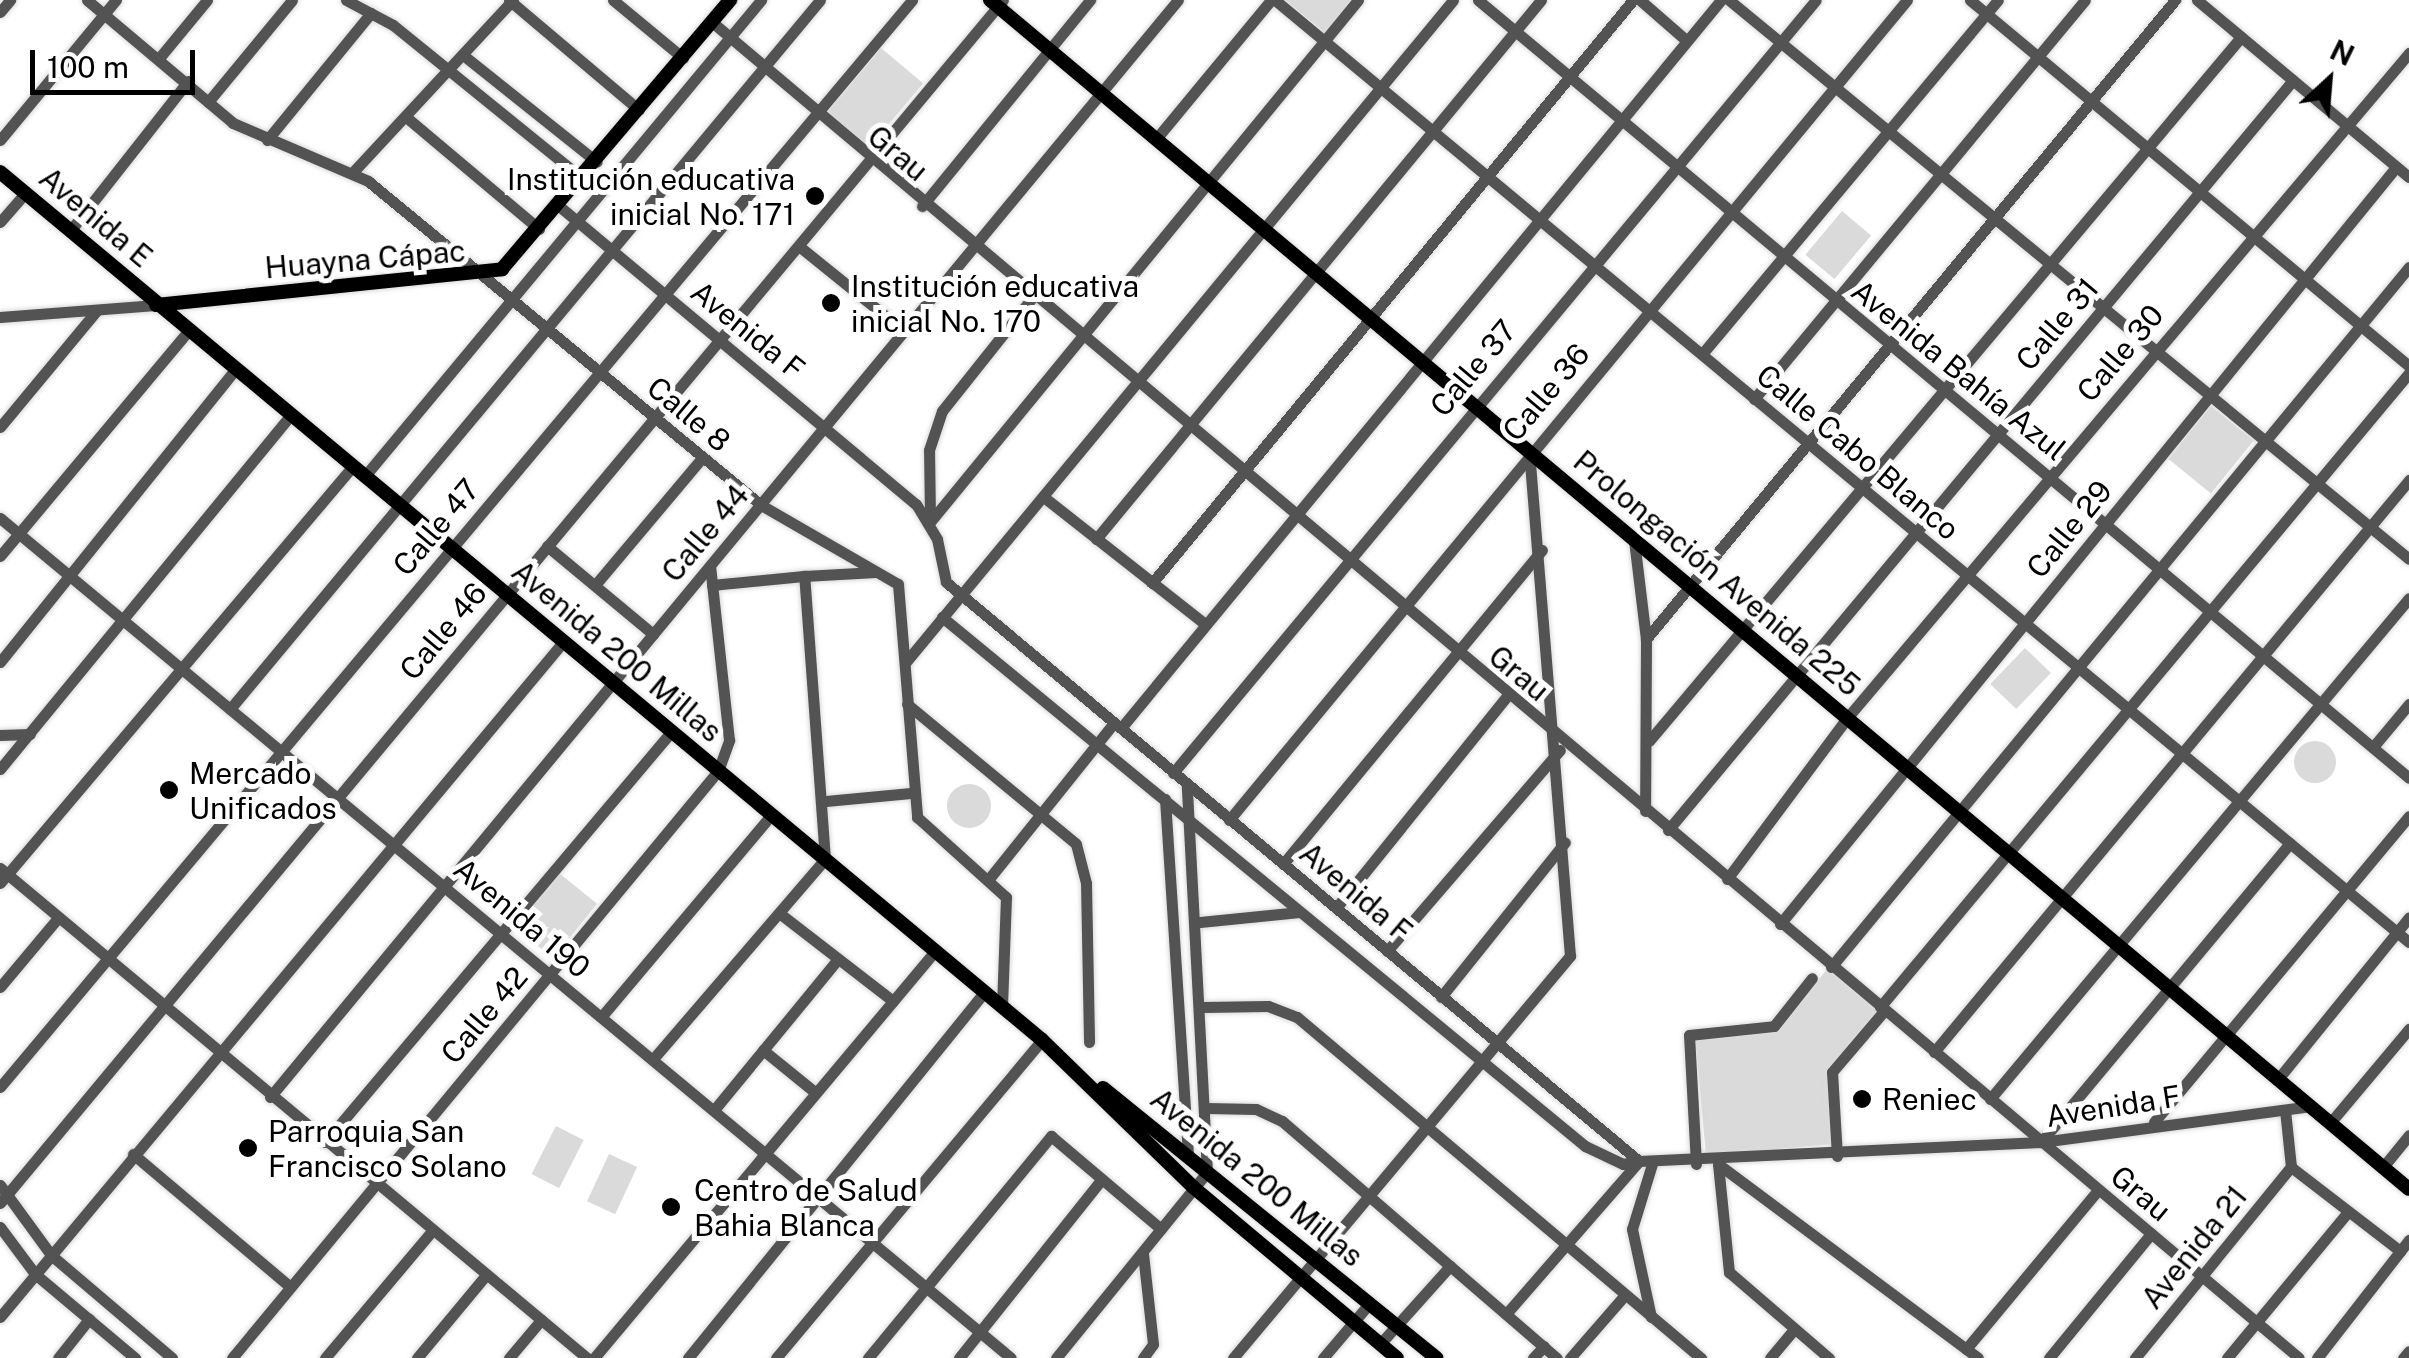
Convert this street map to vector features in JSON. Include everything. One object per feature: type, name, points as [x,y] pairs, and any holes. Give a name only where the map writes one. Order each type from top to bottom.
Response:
[{"type":"main road","name":"Huayna Cápac","points":[[156,305],[484,276],[539,229],[583,179],[712,22],[724,2]]},
{"type":"main road","name":"Prolongación Avenida 225","points":[[997,2],[1048,49],[2409,1189]]},
{"type":"main road","name":"Avenida E","points":[[0,172],[156,305]]},
{"type":"main road","name":"Avenida 200 Millas","points":[[156,305],[1042,1040],[1396,1326],[1425,1355]]},
{"type":"main road","name":"Avenida 200 Millas","points":[[1042,1040],[1193,1187],[1397,1358]]},
{"type":"street","points":[[0,12],[10,0]]},
{"type":"street","name":"Calle 8","points":[[87,0],[160,57],[208,102],[267,140],[353,172],[761,505],[898,584],[911,793],[924,826],[988,880],[1007,906],[1002,1007]]},
{"type":"street","points":[[0,140],[116,0]]},
{"type":"street","points":[[160,57],[207,0]]},
{"type":"street","points":[[208,102],[292,0]]},
{"type":"street","points":[[346,0],[372,13],[450,69],[583,179]]},
{"type":"street","points":[[613,0],[683,58]]},
{"type":"street","points":[[760,0],[511,298],[358,472],[179,665],[3,875],[590,1358],[935,951]]},
{"type":"street","points":[[230,709],[820,0]]},
{"type":"street","name":"Calle 47","points":[[0,1087],[912,0]]},
{"type":"street","points":[[922,206],[1090,0]]},
{"type":"street","name":"Calle 44","points":[[270,1097],[1178,0]]},
{"type":"street","points":[[1156,139],[1273,0]]},
{"type":"street","name":"Calle Cabo Blanco","points":[[1273,0],[2409,942]]},
{"type":"street","points":[[930,522],[1358,0]]},
{"type":"street","points":[[905,663],[1453,0]]},
{"type":"street","name":"Avenida Bahía Azul","points":[[1478,0],[1782,258],[2409,778]]},
{"type":"street","points":[[1096,539],[1541,0]]},
{"type":"street","points":[[1152,583],[1367,317],[1636,0],[1687,42]]},
{"type":"street","points":[[988,880],[1097,742],[1117,726],[1205,624],[1721,0]]},
{"type":"street","points":[[1729,0],[1778,46],[1889,130],[1938,176],[2052,262],[2409,559]]},
{"type":"street","name":"Calle 37","points":[[1173,772],[1675,164],[1816,0]]},
{"type":"street","name":"Calle 36","points":[[1230,820],[1529,452],[1908,0]]},
{"type":"street","points":[[1838,1156],[1832,1072],[2007,852],[2409,369],[1970,0]]},
{"type":"street","points":[[1702,354],[1998,0]]},
{"type":"street","points":[[1754,398],[2085,0]]},
{"type":"street","points":[[1646,639],[2175,0]]},
{"type":"street","points":[[2196,0],[2409,177]]},
{"type":"street","points":[[353,172],[511,1],[639,110]]},
{"type":"street","name":"Calle 46","points":[[2,1195],[166,1007],[337,797],[800,247],[997,2]]},
{"type":"street","points":[[267,140],[372,13]]},
{"type":"street","name":"Grau","points":[[712,22],[814,116],[1189,427],[1559,744],[1668,830],[2299,1358]]},
{"type":"street","points":[[1649,742],[2241,37]]},
{"type":"street","name":"Calle 30","points":[[1727,880],[1847,718],[2409,52]]},
{"type":"street","points":[[463,55],[596,162]]},
{"type":"street","name":"Calle 31","points":[[1668,830],[2293,80]]},
{"type":"street","points":[[70,231],[188,81]]},
{"type":"street","points":[[406,117],[539,229]]},
{"type":"street","name":"Calle 29","points":[[1780,924],[2396,166]]},
{"type":"street","points":[[0,222],[25,193]]},
{"type":"street","name":"Avenida F","points":[[559,206],[827,427],[930,522],[940,575],[961,594],[1441,997],[1646,1163],[1718,1164],[2041,1142],[2154,1122],[2310,1106]]},
{"type":"street","points":[[800,247],[904,331]]},
{"type":"street","points":[[1832,967],[2264,438],[2409,267]]},
{"type":"street","points":[[930,522],[929,450],[942,411],[1032,298]]},
{"type":"street","name":"Huayna Cápac","points":[[6,316],[156,305]]},
{"type":"street","points":[[0,427],[96,310]]},
{"type":"street","points":[[0,331],[6,316]]},
{"type":"street","points":[[0,556],[188,331]]},
{"type":"street","points":[[0,662],[235,370]]},
{"type":"street","points":[[0,769],[290,416]]},
{"type":"street","points":[[1233,1358],[1430,1128],[1570,956],[1559,744],[1529,452]]},
{"type":"street","points":[[595,585],[702,458]]},
{"type":"street","points":[[1934,1052],[2186,756],[2409,480]]},
{"type":"street","points":[[1044,498],[1205,624]]},
{"type":"street","name":"Avenida 190","points":[[0,518],[1010,1358]]},
{"type":"street","points":[[1634,540],[1646,639],[1649,742],[1645,811]]},
{"type":"street","points":[[547,546],[653,634]]},
{"type":"street","points":[[1283,864],[1542,550]]},
{"type":"street","name":"Calle 42","points":[[232,1358],[718,770],[729,740],[710,566]]},
{"type":"street","points":[[712,585],[876,572]]},
{"type":"street","points":[[653,1059],[783,916],[825,860],[826,801],[804,576]]},
{"type":"street","points":[[1990,1099],[2120,947],[2317,701],[2409,598]]},
{"type":"street","points":[[942,617],[1482,1064],[1604,1158],[1646,1163]]},
{"type":"street","points":[[0,1317],[216,1053],[563,642]]},
{"type":"street","points":[[1336,908],[1507,696]]},
{"type":"street","points":[[907,704],[1043,810],[1076,844],[1083,867],[1090,1042]]},
{"type":"street","points":[[2372,747],[2409,704]]},
{"type":"street","points":[[325,1142],[671,732]]},
{"type":"street","points":[[0,735],[30,734]]},
{"type":"street","points":[[1387,950],[1559,744]]},
{"type":"street","points":[[1056,1358],[1207,1172],[1200,922],[1188,785]]},
{"type":"street","points":[[826,801],[911,793]]},
{"type":"street","points":[[1165,799],[1188,1156]]},
{"type":"street","points":[[602,1016],[771,815]]},
{"type":"street","points":[[2154,1122],[2409,816]]},
{"type":"street","points":[[1441,997],[1565,842]]},
{"type":"street","points":[[2041,1142],[2172,990],[2290,843]]},
{"type":"street","points":[[1200,922],[1300,912]]},
{"type":"street","points":[[783,916],[893,1001]]},
{"type":"street","points":[[2278,1079],[2409,917]]},
{"type":"street","points":[[0,987],[58,918]]},
{"type":"street","points":[[714,1110],[838,959]]},
{"type":"street","points":[[1696,1164],[1689,1035],[1774,1026],[1812,978]]},
{"type":"street","points":[[688,1358],[821,1200],[984,992]]},
{"type":"street","points":[[1202,1008],[1268,1006],[1297,1017],[1701,1358]]},
{"type":"street","points":[[2330,1122],[2409,1029]]},
{"type":"street","points":[[776,1358],[1042,1040]]},
{"type":"street","points":[[763,1050],[816,1093]]},
{"type":"street","points":[[1206,1108],[1268,1112],[1558,1358]]},
{"type":"street","points":[[2285,1110],[2291,1167],[2346,1214],[2400,1251]]},
{"type":"street","points":[[868,1358],[1051,1136],[1161,1229]]},
{"type":"street","points":[[2383,1167],[2409,1136]]},
{"type":"street","points":[[134,1154],[289,1286]]},
{"type":"street","points":[[1506,1314],[1564,1242],[1646,1163]]},
{"type":"street","points":[[1646,1163],[1632,1228],[1652,1317]]},
{"type":"street","points":[[1718,1164],[1726,1266],[1829,1358]]},
{"type":"street","points":[[1718,1164],[1978,1358]]},
{"type":"street","name":"Avenida 21","points":[[2135,1358],[2291,1167]]},
{"type":"street","points":[[959,1358],[1102,1179]]},
{"type":"street","points":[[1966,1349],[2098,1190]]},
{"type":"street","points":[[2,1195],[51,1255],[172,1358]]},
{"type":"street","points":[[2226,1358],[2346,1214]]},
{"type":"street","points":[[0,1227],[35,1274],[135,1358]]},
{"type":"street","points":[[325,1358],[432,1231]]},
{"type":"street","points":[[2049,1358],[2151,1234]]},
{"type":"street","points":[[2317,1358],[2409,1240]]},
{"type":"street","points":[[1144,1254],[1153,1344],[1144,1358]]},
{"type":"street","points":[[1380,1344],[1450,1266]]},
{"type":"street","points":[[417,1358],[486,1275]]},
{"type":"street","points":[[1570,1358],[1625,1295]]},
{"type":"street","points":[[1323,1358],[1369,1304]]},
{"type":"street","points":[[58,1358],[89,1319]]},
{"type":"street","points":[[508,1358],[541,1320]]},
{"type":"street","points":[[1770,1358],[1794,1329]]},
{"type":"street","points":[[1533,1358],[1544,1346]]},
{"type":"street","points":[[2404,1358],[2409,1351]]},
{"type":"shaded area","points":[[1285,0],[1353,0],[1325,33]]},
{"type":"shaded area","points":[[881,48],[923,83],[868,149],[826,114]]},
{"type":"shaded area","points":[[1842,211],[1871,235],[1834,279],[1805,255]]},
{"type":"shaded area","points":[[2211,406],[2254,441],[2211,493],[2168,459]]},
{"type":"shaded area","points":[[2025,648],[2051,673],[2016,709],[1990,684]]},
{"type":"shaded area","points":[[2315,741],[2330,747],[2336,762],[2330,777],[2315,783],[2300,777],[2294,762],[2300,747]]},
{"type":"shaded area","points":[[969,784],[984,791],[991,806],[984,821],[969,828],[954,821],[947,806],[954,791]]},
{"type":"shaded area","points":[[559,873],[597,904],[553,958],[515,927]]},
{"type":"shaded area","points":[[1828,968],[1879,1011],[1829,1072],[1834,1144],[1706,1155],[1695,1037],[1779,1028]]},
{"type":"shaded area","points":[[556,1126],[584,1140],[559,1188],[531,1174]]},
{"type":"shaded area","points":[[609,1154],[637,1167],[615,1214],[587,1201]]},
{"type":"place","name":"Institución educativa inicial No. 171","points":[[815,196]]},
{"type":"place","name":"Institución educativa inicial No. 170","points":[[831,303]]},
{"type":"place","name":"Mercado Unificados","points":[[169,790]]},
{"type":"place","name":"Reniec","points":[[1862,1099]]},
{"type":"place","name":"Parroquia San Francisco Solano","points":[[248,1148]]},
{"type":"place","name":"Centro de Salud Bahia Blanca","points":[[671,1207]]}]
